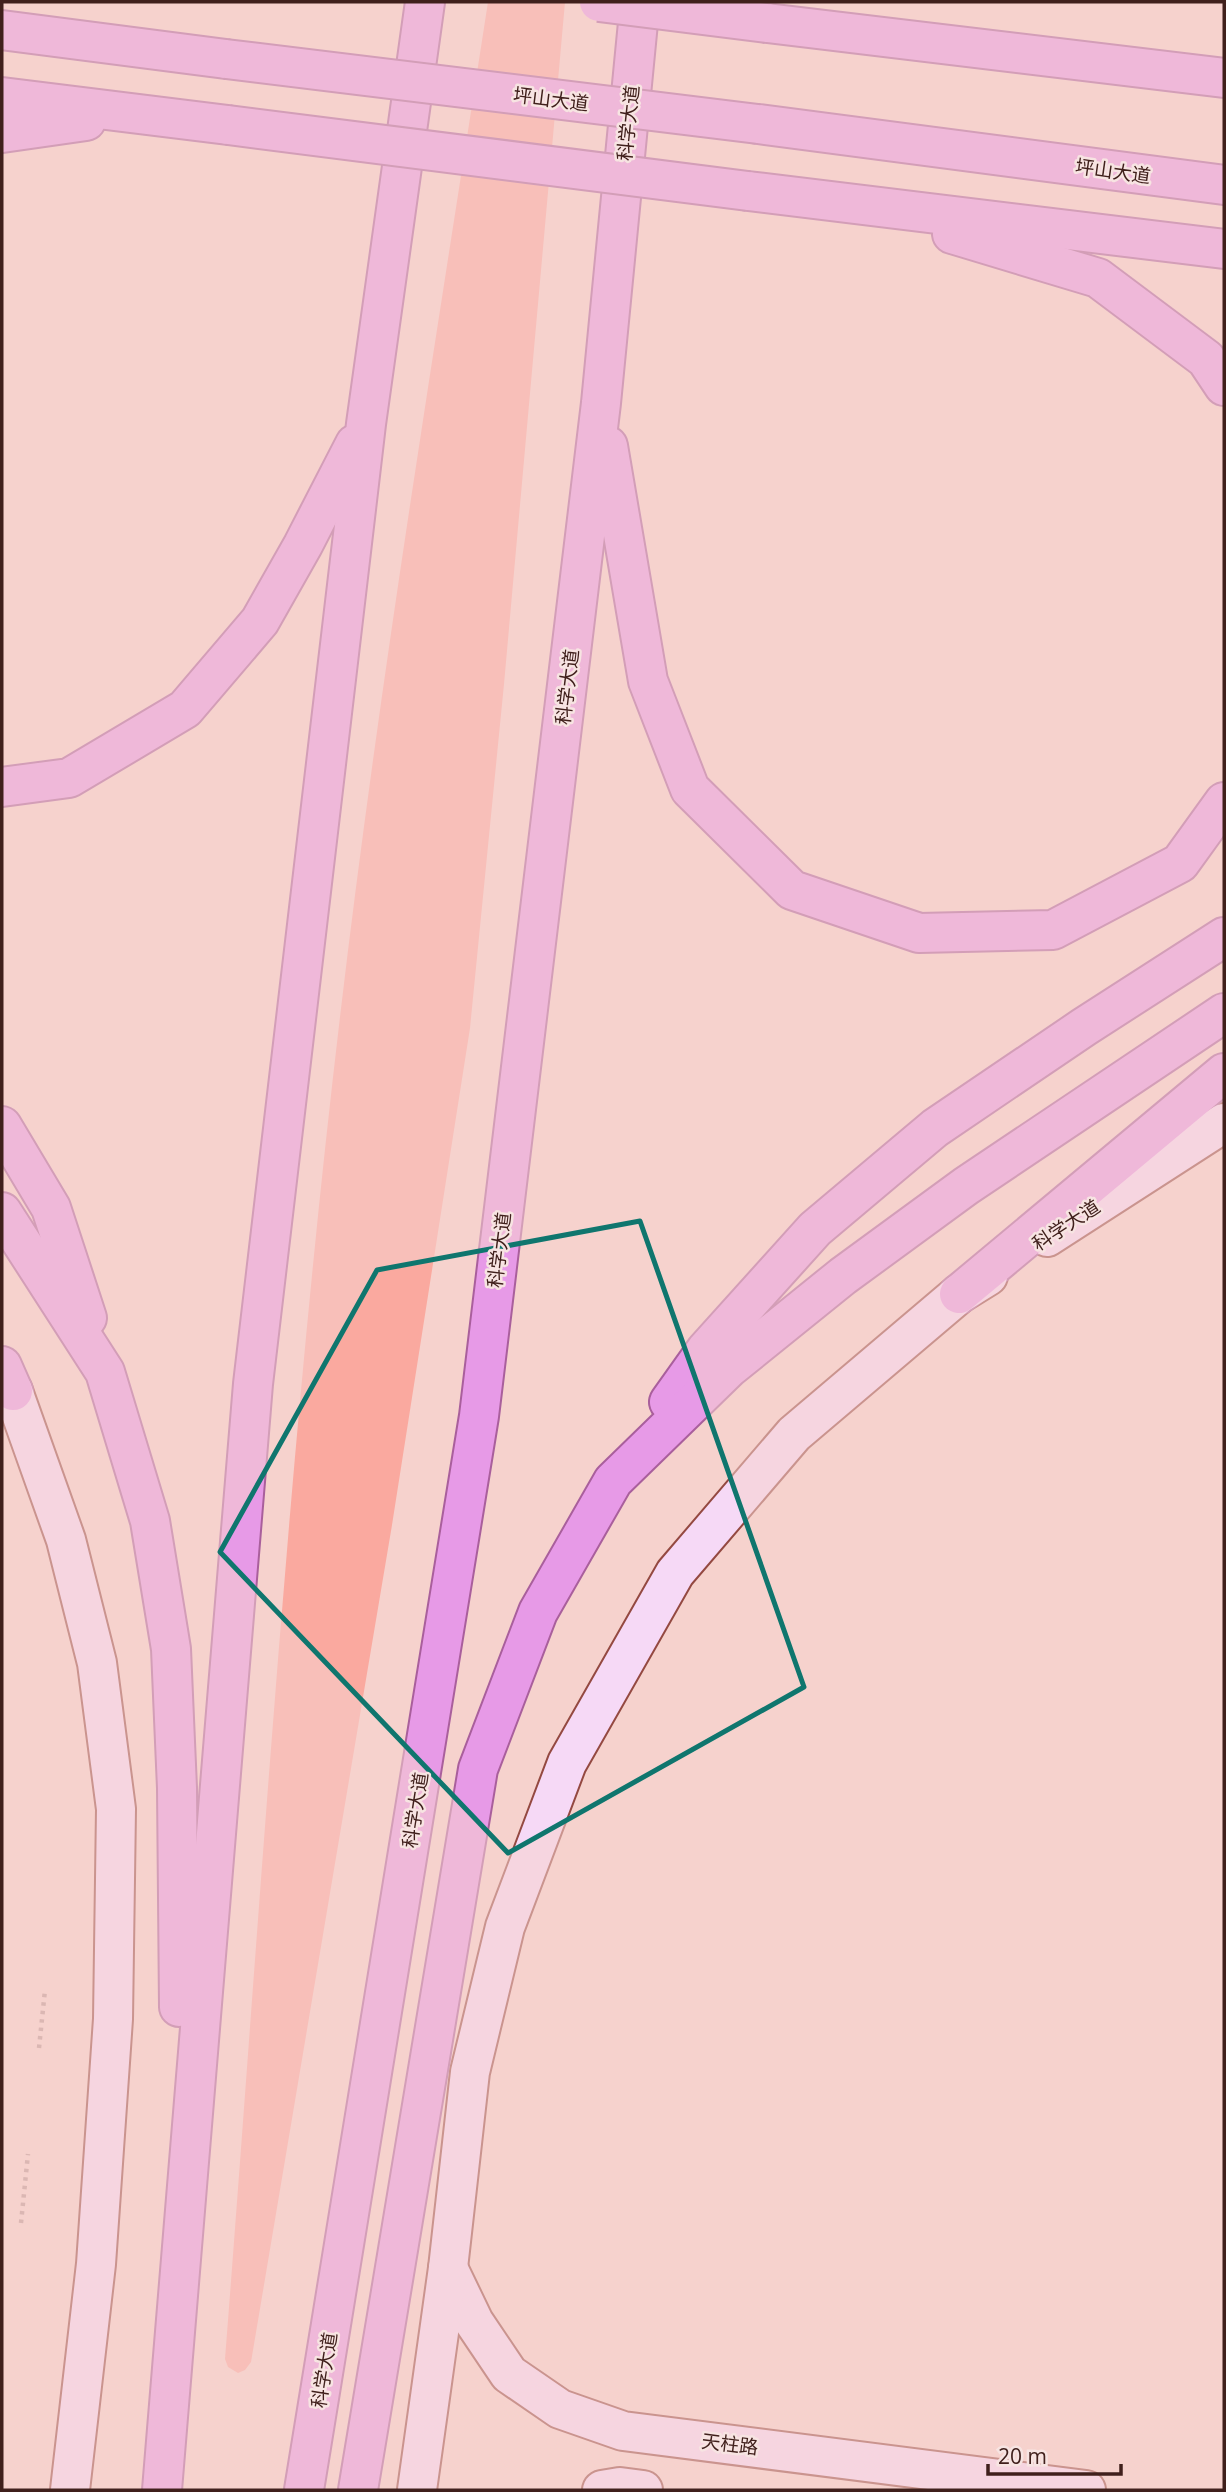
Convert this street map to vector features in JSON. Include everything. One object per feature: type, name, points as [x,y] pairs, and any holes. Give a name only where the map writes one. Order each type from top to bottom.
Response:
[{"type":"highway","points":[[162,2490],[254,1384],[366,424],[425,2]]},
{"type":"highway","points":[[599,2],[1224,78]]},
{"type":"highway","name":"科学大道","points":[[304,2490],[479,1416],[601,403],[640,2]]},
{"type":"highway","name":"坪山大道","points":[[2,30],[758,124],[1224,186]]},
{"type":"highway","points":[[2,97],[1224,249]]},
{"type":"highway","points":[[2,134],[132,114]]},
{"type":"highway","points":[[850,203],[1098,278],[1206,359],[1224,386]]},
{"type":"highway","points":[[601,403],[648,681],[690,789],[792,890],[919,933],[1053,930],[1180,863],[1224,802]]},
{"type":"highway","points":[[2,787],[69,778],[185,709],[260,621],[366,424]]},
{"type":"highway","points":[[358,2490],[478,1769],[538,1612],[613,1481],[706,1350],[815,1229],[935,1128],[1084,1027],[1224,937]]},
{"type":"highway","points":[[613,1481],[729,1368],[843,1276],[966,1186],[1224,1013]]},
{"type":"highway","points":[[960,1294],[1224,1073]]},
{"type":"highway","points":[[2,1126],[51,1208],[105,1371],[150,1521],[171,1649],[177,1788],[181,2250]]},
{"type":"highway","points":[[2,1212],[105,1371]]},
{"type":"main road","name":"科学大道","points":[[417,2490],[448,2268],[470,2072],[505,1927],[567,1763],[675,1573],[794,1434],[960,1294],[1224,1123]]},
{"type":"main road","points":[[5,1378],[66,1540],[94,1651],[116,1809],[111,2046],[96,2264],[70,2490]]},
{"type":"main road","name":"天柱路","points":[[448,2268],[474,2322],[509,2374],[560,2409],[623,2431],[1086,2490]]},
{"type":"main road","points":[[602,2490],[620,2487],[643,2490]]},
{"type":"path","points":[[39,2048],[45,1990]]},
{"type":"path","points":[[21,2223],[28,2154]]},
{"type":"highlighted area","points":[[640,1221],[804,1687],[508,1853],[220,1552],[377,1270]]},
{"type":"shaded area","points":[[488,2],[565,2],[504,684],[470,1028],[392,1525],[251,2362],[245,2370],[238,2373],[228,2367],[225,2359],[276,1688],[321,1184],[373,762]]}]
